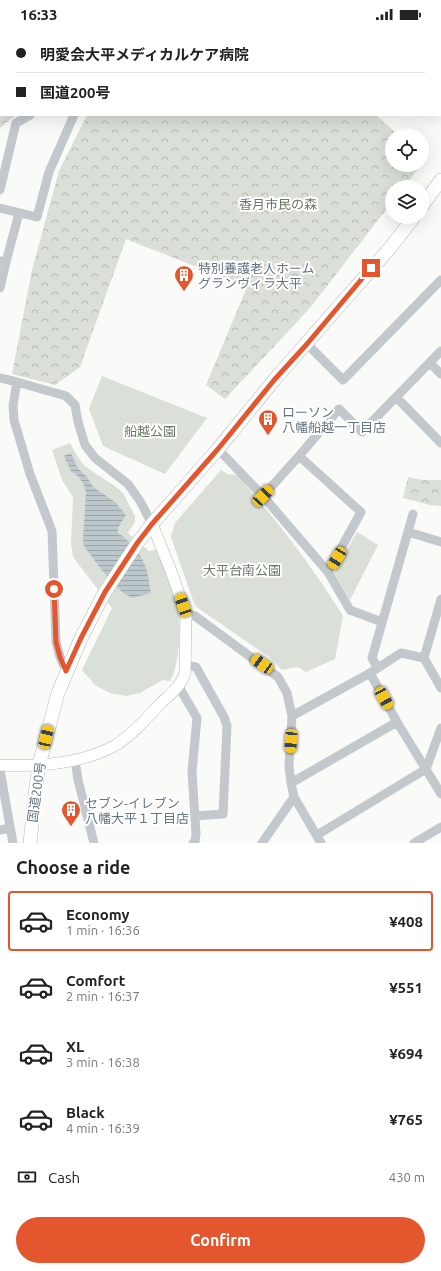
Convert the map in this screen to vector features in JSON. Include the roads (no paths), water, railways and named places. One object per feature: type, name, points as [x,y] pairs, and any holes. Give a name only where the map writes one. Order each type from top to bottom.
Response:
[{"type":"highway","points":[[429,199],[439,189]]},
{"type":"highway","name":"国道200号","points":[[30,843],[39,765],[58,693],[81,638],[105,592],[138,542],[152,524],[218,449],[275,379],[390,248],[409,224]]},
{"type":"main road","points":[[0,766],[39,765],[75,760],[100,753],[117,744],[138,727],[183,681],[185,673],[186,614],[152,524]]},
{"type":"street","points":[[0,190],[16,123],[28,116]]},
{"type":"street","points":[[0,208],[37,216],[49,172],[74,116]]},
{"type":"street","points":[[0,288],[3,261],[19,213]]},
{"type":"street","points":[[307,344],[343,380],[441,280]]},
{"type":"street","points":[[263,496],[339,409],[362,432],[397,398],[441,351]]},
{"type":"street","points":[[430,363],[441,374]]},
{"type":"street","points":[[0,378],[66,396],[75,406],[85,445],[95,458],[128,484],[140,501],[152,524]]},
{"type":"street","points":[[17,382],[13,405],[14,420],[30,474],[52,530],[56,642],[66,671]]},
{"type":"street","points":[[397,398],[441,443]]},
{"type":"street","points":[[218,449],[263,496],[328,572],[350,610],[382,622]]},
{"type":"street","points":[[299,456],[362,512],[328,572]]},
{"type":"street","points":[[413,514],[372,658],[373,670],[397,722],[441,794]]},
{"type":"street","points":[[408,532],[441,542]]},
{"type":"street","points":[[424,658],[439,618],[441,599]]},
{"type":"street","points":[[186,614],[194,616],[278,677],[287,693],[292,716],[289,766],[294,797],[319,839],[426,769],[441,728]]},
{"type":"street","points":[[292,716],[401,653],[424,658],[441,688]]},
{"type":"street","points":[[185,665],[196,667],[224,717],[227,726],[223,814],[195,816]]},
{"type":"street","points":[[178,687],[197,718],[192,772],[196,834],[195,842],[193,843]]},
{"type":"street","points":[[291,783],[397,722]]},
{"type":"street","points":[[75,760],[78,780],[94,843]]},
{"type":"street","points":[[0,770],[13,843]]},
{"type":"street","points":[[267,841],[294,797]]},
{"type":"street","points":[[414,843],[441,827]]},
{"type":"street","points":[[0,830],[10,828]]},
{"type":"place","name":"特別養護老人ホーム グランヴィラ大平","points":[[184,292]]},
{"type":"place","name":"ローソン 八幡船越一丁目店","points":[[268,436]]},
{"type":"place","name":"セブン-イレブン 八幡大平１丁目店","points":[[71,827]]},
{"type":"park label","name":"香月市民の森","points":[[278,204]]},
{"type":"park label","name":"船越公園","points":[[150,431]]},
{"type":"park label","name":"大平台南公園","points":[[242,570]]}]
